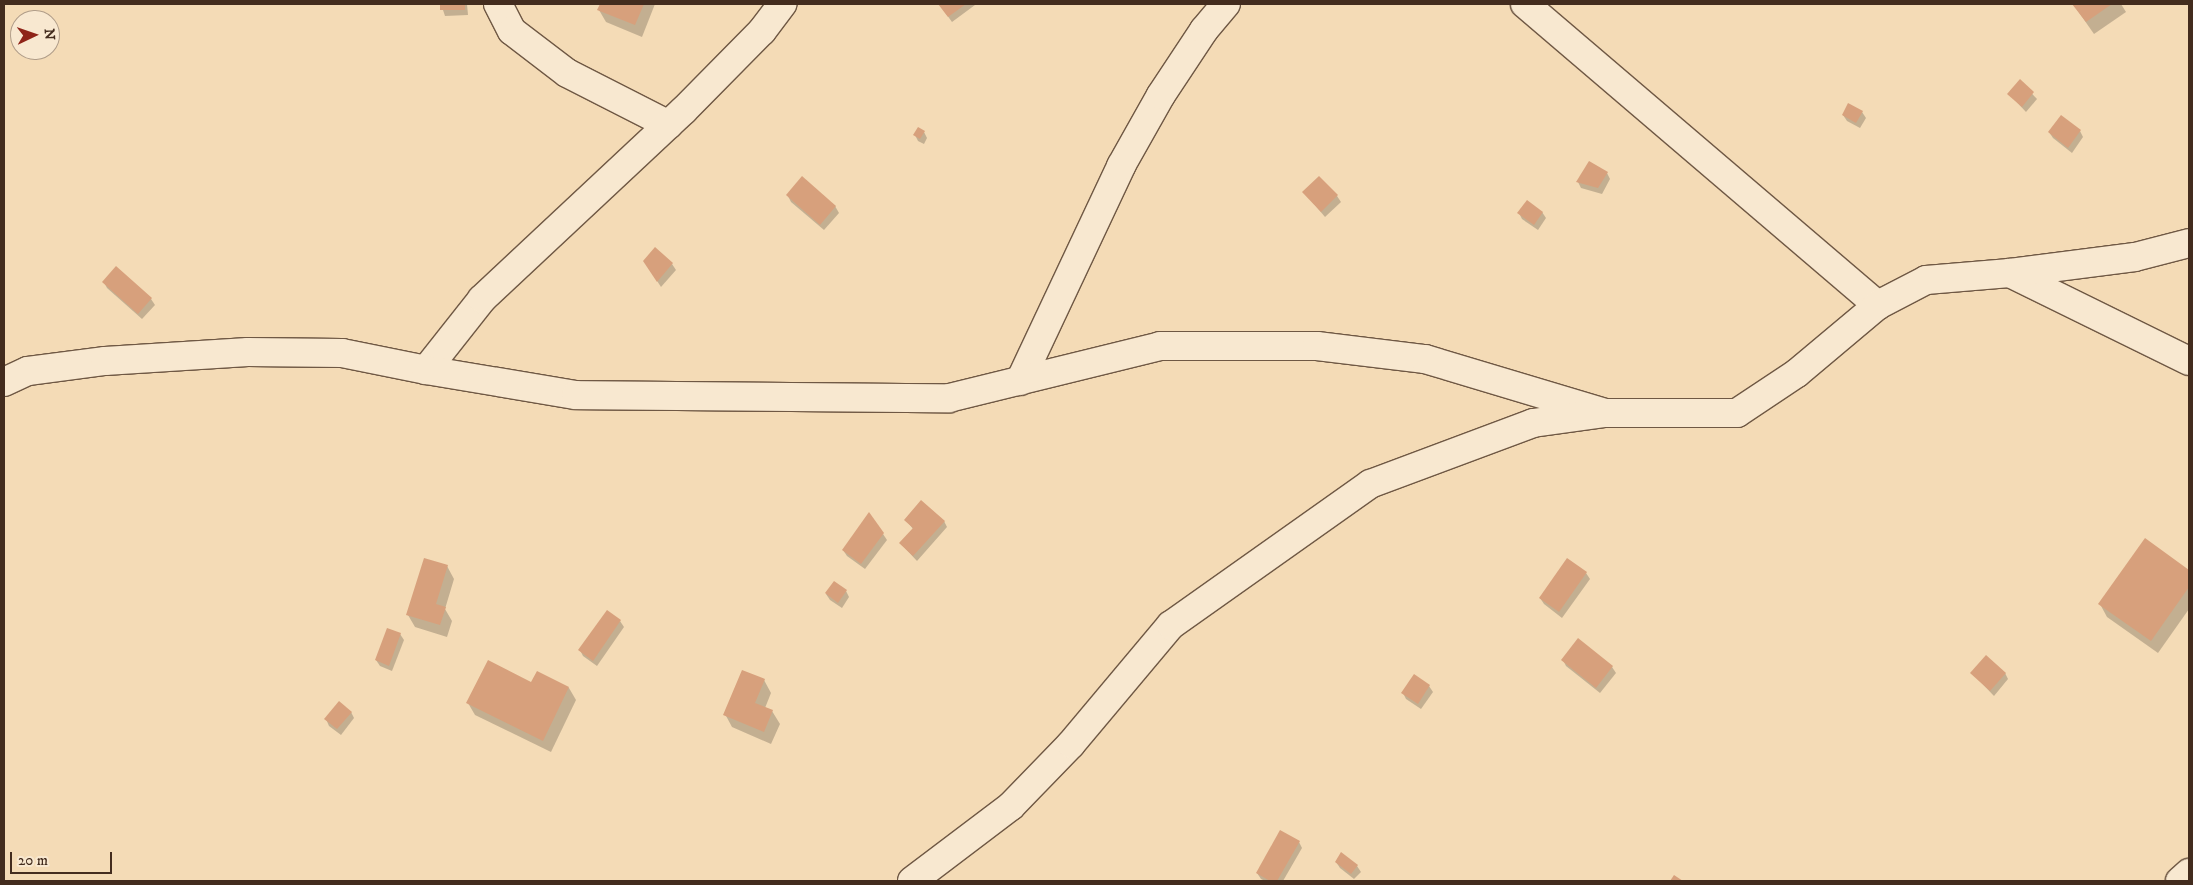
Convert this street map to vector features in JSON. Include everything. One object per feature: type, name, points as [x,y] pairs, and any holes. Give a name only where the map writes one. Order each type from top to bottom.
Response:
[{"type":"street","points":[[498,4],[512,31],[567,73],[669,125]]},
{"type":"street","points":[[426,370],[482,299],[669,125],[762,31],[782,4]]},
{"type":"street","points":[[1020,380],[1126,158],[1161,95],[1204,30],[1226,4]]},
{"type":"street","points":[[1525,4],[1878,306]]},
{"type":"street","points":[[912,881],[1011,806],[1071,744],[1171,625],[1370,484],[1533,423],[1605,413],[1737,413],[1797,372],[1878,306],[1926,280],[2010,273],[2135,257],[2189,243]]},
{"type":"street","points":[[2010,273],[2189,361]]},
{"type":"street","points":[[4,382],[28,371],[105,361],[248,352],[342,353],[426,370],[576,395],[949,398],[1160,346],[1317,346],[1424,359],[1605,413]]},
{"type":"street","points":[[2180,881],[2189,873]]},
{"type":"building","points":[[440,4],[465,4],[465,10],[440,10]]},
{"type":"building","points":[[600,4],[644,4],[635,25],[597,10]]},
{"type":"building","points":[[938,4],[966,4],[948,17]]},
{"type":"building","points":[[2072,4],[2112,4],[2086,22]]},
{"type":"building","points":[[2020,79],[2034,92],[2022,107],[2007,94]]},
{"type":"building","points":[[1848,103],[1863,111],[1856,123],[1842,115]]},
{"type":"building","points":[[2061,115],[2081,130],[2068,148],[2048,132]]},
{"type":"building","points":[[918,127],[925,131],[920,139],[913,135]]},
{"type":"building","points":[[1589,161],[1608,172],[1598,188],[1576,182]]},
{"type":"building","points":[[802,176],[836,206],[820,225],[786,195]]},
{"type":"building","points":[[1319,176],[1338,195],[1321,212],[1302,192]]},
{"type":"building","points":[[1527,200],[1543,212],[1534,225],[1517,213]]},
{"type":"building","points":[[655,247],[673,263],[657,282],[643,261]]},
{"type":"building","points":[[116,266],[152,298],[138,314],[102,282]]},
{"type":"building","points":[[921,500],[945,521],[913,556],[899,543],[913,528],[904,520]]},
{"type":"building","points":[[869,512],[884,533],[861,564],[842,550]]},
{"type":"building","points":[[2145,538],[2189,570],[2189,587],[2151,641],[2098,604]]},
{"type":"building","points":[[424,558],[448,565],[436,604],[446,607],[440,625],[406,615]]},
{"type":"building","points":[[1567,558],[1587,572],[1559,612],[1539,598]]},
{"type":"building","points":[[834,581],[847,590],[838,603],[825,593]]},
{"type":"building","points":[[607,610],[621,620],[593,661],[578,650]]},
{"type":"building","points":[[387,628],[401,633],[389,666],[375,660]]},
{"type":"building","points":[[1578,638],[1613,666],[1596,688],[1561,660]]},
{"type":"building","points":[[1986,655],[2006,673],[1990,691],[1970,673]]},
{"type":"building","points":[[488,660],[531,682],[537,671],[569,687],[543,741],[466,703]]},
{"type":"building","points":[[742,670],[765,679],[755,703],[773,710],[764,732],[723,715]]},
{"type":"building","points":[[1414,674],[1430,685],[1418,704],[1401,693]]},
{"type":"building","points":[[339,701],[352,712],[337,729],[324,719]]},
{"type":"building","points":[[1280,830],[1300,841],[1277,881],[1270,881],[1256,873]]},
{"type":"building","points":[[1341,852],[1358,865],[1351,874],[1335,862]]},
{"type":"building","points":[[1674,875],[1683,881],[1670,881]]}]
